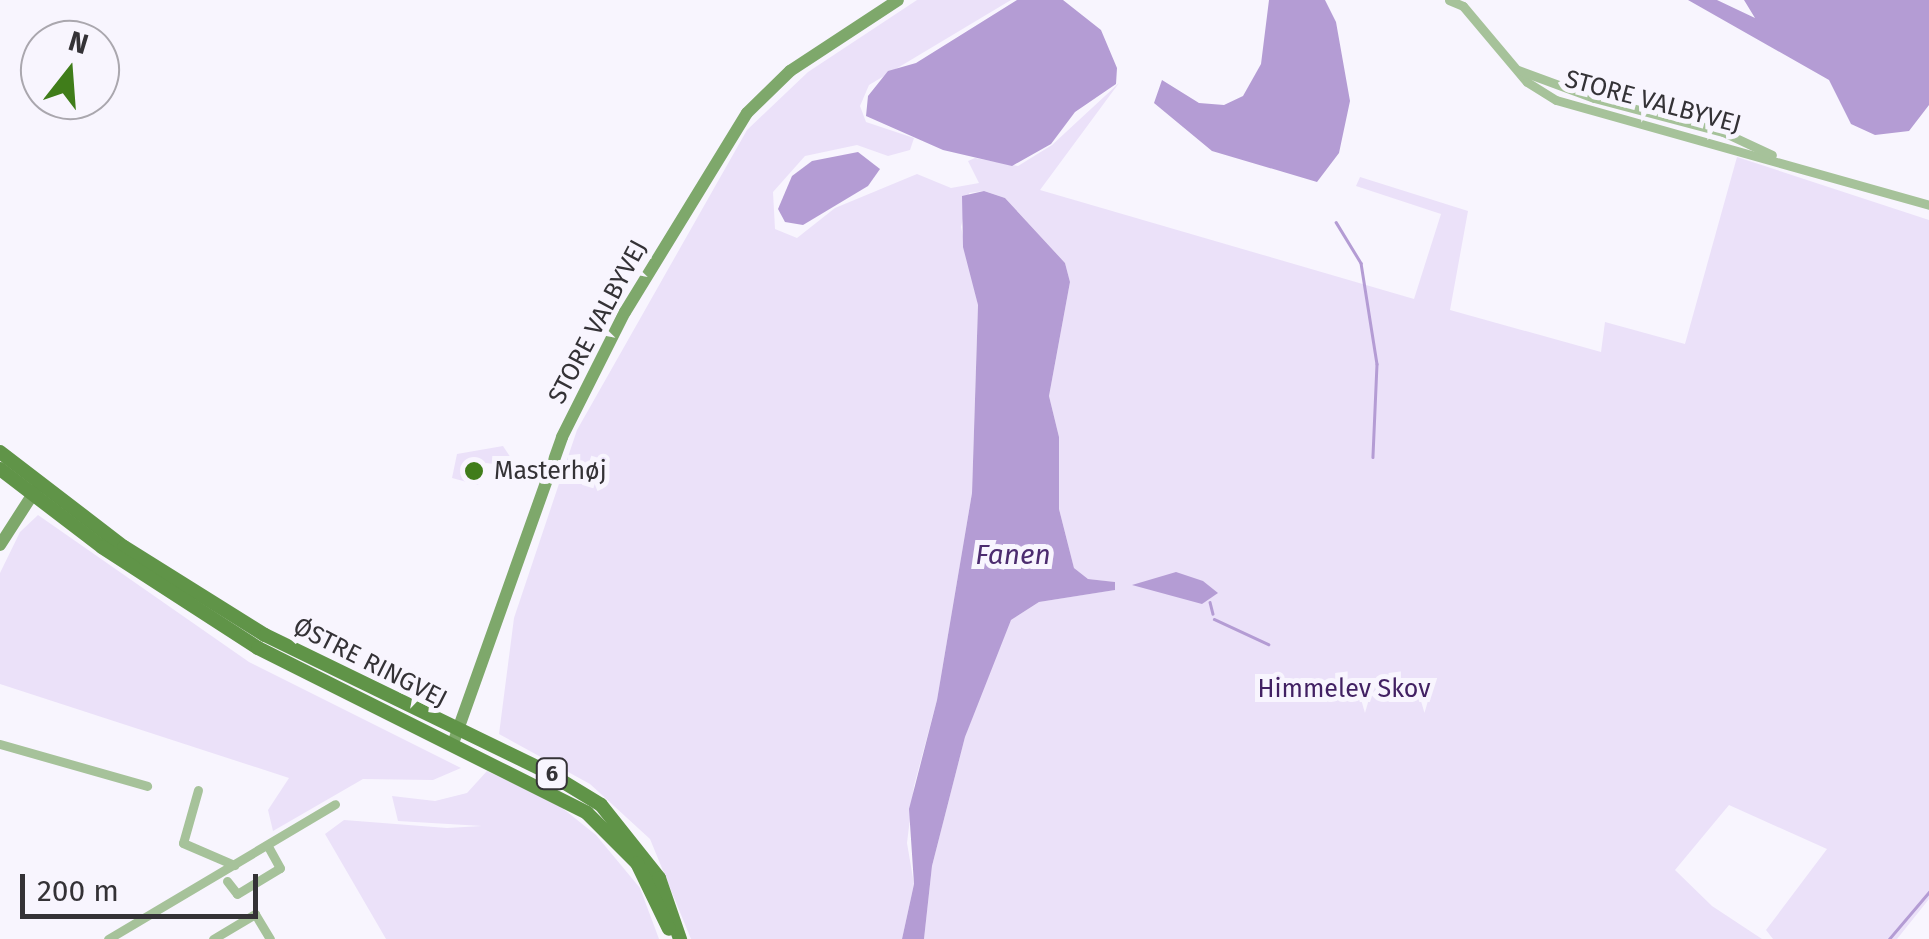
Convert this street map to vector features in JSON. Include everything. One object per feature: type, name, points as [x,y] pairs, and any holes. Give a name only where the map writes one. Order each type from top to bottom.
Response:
[{"type":"main road","name":"ØSTRE RINGVEJ","points":[[0,452],[36,490]]},
{"type":"main road","name":"ØSTRE RINGVEJ","points":[[0,470],[36,490],[258,648],[454,738],[549,790],[616,838],[660,905],[676,939]]},
{"type":"street","name":"STORE VALBYVEJ","points":[[454,738],[562,437],[611,338],[691,202],[764,94],[828,43],[898,0]]},
{"type":"street","name":"STORE VALBYVEJ","points":[[1450,0],[1463,6],[1515,69],[1556,100],[1929,205]]},
{"type":"street","points":[[0,545],[36,490]]},
{"type":"street","points":[[0,744],[146,786]]},
{"type":"street","points":[[198,790],[183,843],[234,864]]},
{"type":"street","points":[[108,939],[335,804]]},
{"type":"street","points":[[227,881],[237,894],[280,868],[267,845]]},
{"type":"street","points":[[252,866],[260,880]]},
{"type":"street","points":[[213,939],[255,914],[270,939]]},
{"type":"green space","name":"Himmelev Skov","points":[[917,0],[1011,0],[869,85],[860,106],[866,122],[914,138],[910,150],[888,156],[857,145],[805,156],[773,192],[775,229],[797,238],[835,208],[917,174],[951,188],[979,183],[968,161],[975,158],[1018,166],[1052,145],[1119,83],[1040,190],[1414,299],[1441,214],[1356,186],[1360,177],[1468,211],[1450,310],[1601,352],[1605,322],[1685,344],[1737,157],[1929,220],[1929,899],[1897,939],[1773,939],[1766,930],[1827,849],[1729,805],[1675,870],[1712,906],[1762,939],[924,939],[932,866],[965,737],[1001,636],[1011,620],[1039,602],[1114,590],[1114,582],[1088,579],[1074,568],[1059,509],[1059,437],[1049,396],[1070,282],[1065,263],[1005,198],[984,191],[969,193],[961,227],[978,305],[972,493],[937,700],[914,786],[907,843],[914,884],[902,939],[691,939],[650,839],[590,784],[499,734],[514,618],[577,430],[747,130],[808,72]]},
{"type":"green space","points":[[503,446],[517,467],[486,463],[478,485],[452,478],[457,454]]},
{"type":"green space","points":[[38,515],[249,662],[461,768],[433,780],[363,779],[273,831],[268,810],[289,778],[0,684],[0,573],[20,532]]},
{"type":"green space","points":[[487,771],[556,803],[596,835],[640,888],[659,939],[386,939],[325,834],[344,820],[447,828],[482,826],[398,821],[392,796],[435,801],[467,793]]},
{"type":"water","points":[[1017,0],[1063,0],[1101,30],[1117,68],[1116,84],[1075,112],[1051,144],[1012,166],[943,150],[866,116],[868,96],[888,71],[916,63]]},
{"type":"water","points":[[1269,0],[1325,0],[1336,22],[1350,101],[1339,153],[1317,182],[1212,151],[1154,103],[1162,80],[1199,103],[1224,105],[1243,96],[1261,64]]},
{"type":"water","points":[[1688,0],[1717,0],[1755,18],[1744,0],[1929,0],[1929,105],[1909,131],[1875,135],[1851,124],[1829,80]]},
{"type":"water","points":[[858,152],[880,169],[868,186],[803,225],[785,222],[778,209],[792,176],[812,161]]},
{"type":"water","name":"Fanen","points":[[984,191],[1005,198],[1065,263],[1070,282],[1049,396],[1059,437],[1059,509],[1074,568],[1088,579],[1115,582],[1115,590],[1039,602],[1011,620],[965,737],[932,866],[924,939],[902,939],[914,884],[909,809],[937,700],[972,493],[978,305],[963,247],[962,196]]},
{"type":"water","points":[[1176,572],[1203,581],[1218,593],[1202,604],[1132,585]]},
{"type":"waterway","points":[[1336,222],[1361,263],[1377,364],[1373,457]]},
{"type":"waterway","points":[[1210,602],[1213,614]]},
{"type":"waterway","points":[[1214,619],[1268,644]]},
{"type":"waterway","points":[[1889,939],[1929,892]]},
{"type":"place","name":"Masterhøj","points":[[474,471]]}]
